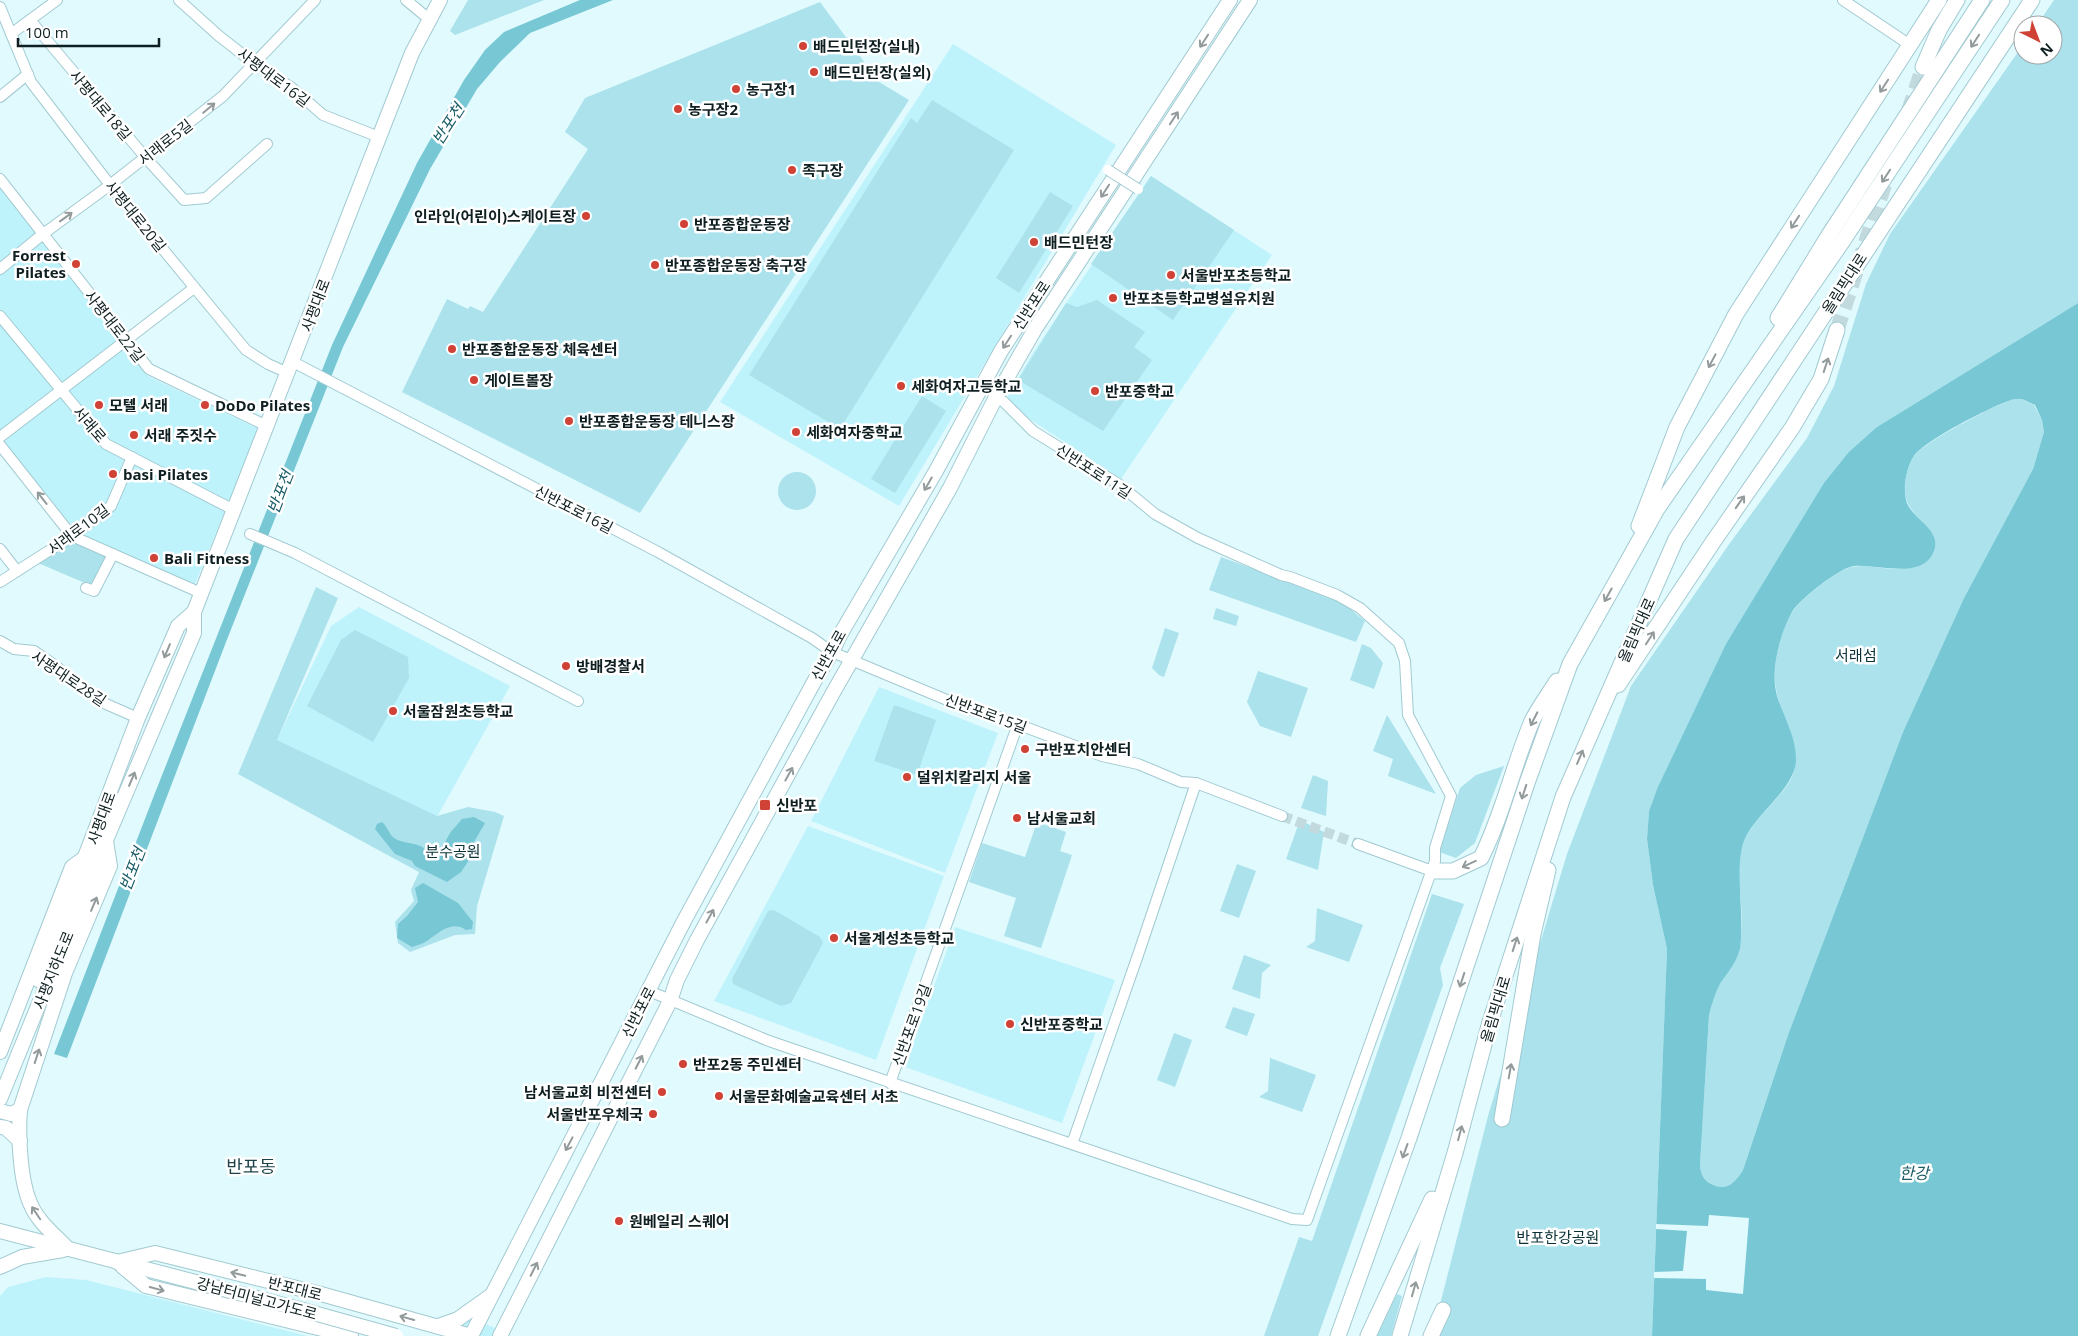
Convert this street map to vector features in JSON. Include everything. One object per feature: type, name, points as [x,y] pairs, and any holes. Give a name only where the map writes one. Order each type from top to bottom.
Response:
[{"type":"highway","points":[[1622,572],[1677,427],[1736,314],[1939,0]]},
{"type":"highway","points":[[1923,67],[1939,30],[1957,0]]},
{"type":"highway","name":"올림픽대로","points":[[1688,464],[1829,235],[1982,0]]},
{"type":"highway","name":"올림픽대로","points":[[1338,1336],[1409,1138],[1527,783],[1570,664],[1657,510],[1842,242],[2002,0]]},
{"type":"highway","name":"올림픽대로","points":[[1400,1336],[1490,1022],[1568,785],[1676,539],[2032,0]]},
{"type":"highway","points":[[1602,706],[1630,669],[1713,542],[1792,428],[1821,379],[1837,330]]},
{"type":"highway","points":[[1432,871],[1454,871],[1481,858],[1497,823],[1519,754],[1534,718],[1570,664]]},
{"type":"highway","points":[[1502,1119],[1533,934],[1568,785]]},
{"type":"highway","points":[[1368,1336],[1454,1153]]},
{"type":"highway","points":[[1431,1336],[1443,1310]]},
{"type":"main road","name":"사평대로","points":[[106,840],[194,633],[194,612],[201,593],[291,367],[412,53],[440,0]]},
{"type":"main road","name":"신반포로","points":[[471,1336],[684,921],[810,688],[832,652],[840,634],[936,471],[1001,351],[1230,0]]},
{"type":"main road","name":"신반포로","points":[[500,1336],[670,1001],[677,980],[698,940],[834,691],[950,488],[996,397],[1035,330],[1250,0]]},
{"type":"main road","name":"사평대로","points":[[0,1052],[72,867],[87,857],[138,718],[178,626],[194,612]]},
{"type":"main road","name":"사평지하도로","points":[[0,1099],[106,840]]},
{"type":"main road","points":[[68,1249],[41,1221],[31,1206],[25,1187],[20,1141],[20,1110],[65,973],[110,866],[106,840]]},
{"type":"main road","name":"사평지하도로","points":[[0,1078],[87,857]]},
{"type":"main road","points":[[0,1111],[11,1114],[20,1110]]},
{"type":"main road","points":[[0,1127],[6,1128],[20,1141]]},
{"type":"main road","name":"반포대로","points":[[0,1231],[117,1262],[146,1286],[351,1336]]},
{"type":"main road","points":[[0,1267],[22,1257],[68,1249]]},
{"type":"main road","name":"반포대로","points":[[117,1262],[155,1253],[471,1336]]},
{"type":"main road","name":"강남터미널고가도로","points":[[117,1262],[396,1336]]},
{"type":"main road","points":[[438,1326],[458,1319],[493,1294]]},
{"type":"main road","points":[[370,1308],[378,1314],[380,1320],[380,1329],[375,1336]]},
{"type":"main road","points":[[512,1313],[510,1324],[514,1336]]},
{"type":"street","points":[[11,34],[57,0]]},
{"type":"street","name":"사평대로16길","points":[[179,0],[219,36],[255,64],[292,88],[323,115],[379,137]]},
{"type":"street","name":"서래로5길","points":[[0,268],[223,96],[315,0]]},
{"type":"street","points":[[406,0],[429,19]]},
{"type":"street","points":[[1843,0],[1910,45]]},
{"type":"street","name":"사평대로20길","points":[[0,7],[32,82],[110,185],[246,350],[268,364],[291,367]]},
{"type":"street","name":"사평대로18길","points":[[30,20],[145,158],[184,200],[206,198],[267,144]]},
{"type":"street","points":[[0,97],[28,74]]},
{"type":"street","points":[[1108,170],[1138,189]]},
{"type":"street","name":"사평대로22길","points":[[0,179],[149,369],[267,426]]},
{"type":"street","points":[[0,437],[194,288]]},
{"type":"street","name":"서래로","points":[[0,316],[106,444],[234,510]]},
{"type":"street","name":"신반포로16길","points":[[291,367],[319,375],[658,552],[812,638],[832,652],[853,660]]},
{"type":"street","name":"신반포로11길","points":[[996,397],[1004,402],[1032,431],[1120,485],[1155,514],[1198,538],[1281,575],[1290,576],[1337,596],[1360,608],[1399,644],[1405,661],[1408,715],[1451,796],[1435,848],[1436,861],[1307,1220],[1292,1218],[1072,1144]]},
{"type":"street","points":[[0,445],[72,536],[201,593]]},
{"type":"street","name":"서래로10길","points":[[0,582],[72,536],[111,506],[132,457]]},
{"type":"street","points":[[250,534],[292,551],[578,701]]},
{"type":"street","points":[[0,549],[17,571]]},
{"type":"street","points":[[86,588],[94,591],[113,554]]},
{"type":"street","name":"사평대로28길","points":[[0,641],[14,649],[34,651],[57,667],[78,686],[106,704],[138,718]]},
{"type":"street","name":"신반포로15길","points":[[853,660],[971,710],[993,715],[1102,756],[1138,764],[1181,782],[1196,783],[1282,816]]},
{"type":"street","name":"신반포로19길","points":[[648,992],[769,1041],[890,1083],[1018,724]]},
{"type":"street","points":[[890,1083],[1072,1144],[1196,783]]},
{"type":"street","points":[[1358,844],[1432,871]]},
{"type":"shaded area","points":[[953,44],[1116,145],[899,506],[720,402]]},
{"type":"shaded area","points":[[1151,176],[1272,255],[1121,479],[1004,402],[1033,353]]},
{"type":"shaded area","points":[[0,187],[148,376],[259,429],[195,584],[84,536],[74,529],[0,437]]},
{"type":"shaded area","name":"서울잠원초등학교","points":[[359,607],[510,686],[437,817],[277,740],[331,626]]},
{"type":"shaded area","name":"덜위치칼리지 서울","points":[[879,687],[998,733],[945,873],[811,821]]},
{"type":"shaded area","name":"서울계성초등학교","points":[[808,826],[944,876],[876,1060],[714,1001]]},
{"type":"shaded area","name":"신반포중학교","points":[[955,927],[1115,980],[1062,1123],[905,1067]]},
{"type":"shaded area","points":[[46,1277],[86,1280],[308,1336],[0,1336],[0,1296],[8,1287]]},
{"type":"shaded area","points":[[473,1319],[505,1332],[508,1336],[451,1336],[454,1326]]},
{"type":"green space","points":[[468,0],[544,0],[455,35],[450,31]]},
{"type":"green space","name":"반포한강공원","points":[[2054,0],[2078,0],[2078,303],[1877,427],[1657,789],[1649,811],[1647,839],[1653,885],[1667,949],[1652,1336],[1432,1336],[1488,1116],[1567,854],[1631,686],[1730,543],[1807,438],[1834,386],[1866,284],[1890,234],[2013,59],[2013,65],[2063,65],[2063,15],[2044,15]]},
{"type":"green space","name":"반포종합운동장","points":[[820,2],[879,82],[909,100],[640,513],[402,392],[447,299],[468,309],[470,306],[483,312],[588,149],[565,132],[585,98]]},
{"type":"green space","points":[[932,100],[1014,150],[840,429],[749,375],[911,118],[917,123]]},
{"type":"green space","points":[[1151,176],[1234,230],[1173,320],[1091,264]]},
{"type":"green space","name":"배드민턴장","points":[[1050,192],[1073,206],[1019,293],[996,278]]},
{"type":"green space","points":[[1097,300],[1145,332],[1134,347],[1152,360],[1103,431],[1018,380],[1066,303],[1077,307]]},
{"type":"green space","points":[[922,396],[946,411],[895,493],[871,479]]},
{"type":"green space","name":"서래섬","points":[[2014,399],[2022,399],[2034,405],[2042,420],[2044,432],[2033,469],[1964,598],[1903,732],[1788,1035],[1743,1170],[1730,1185],[1726,1187],[1716,1186],[1704,1179],[1700,1165],[1709,1015],[1717,989],[1733,964],[1739,950],[1742,923],[1739,867],[1744,841],[1755,823],[1791,780],[1794,771],[1795,752],[1791,734],[1778,698],[1775,677],[1777,653],[1783,631],[1793,611],[1803,600],[1826,581],[1846,569],[1858,566],[1901,569],[1924,564],[1933,535],[1910,508],[1906,498],[1906,475],[1910,463],[1916,454],[1934,440],[1977,416]]},
{"type":"green space","points":[[797,472],[810,478],[816,491],[810,504],[797,510],[784,504],[778,491],[784,478]]},
{"type":"green space","points":[[73,541],[107,555],[92,586],[38,563]]},
{"type":"green space","points":[[1221,557],[1340,601],[1365,621],[1356,642],[1209,590]]},
{"type":"green space","name":"분수공원","points":[[316,587],[338,598],[277,740],[437,816],[468,807],[495,812],[504,816],[477,906],[475,934],[455,935],[410,952],[398,943],[395,922],[414,901],[411,890],[419,872],[238,774]]},
{"type":"green space","points":[[1216,608],[1239,616],[1236,626],[1213,619]]},
{"type":"green space","points":[[1165,628],[1179,633],[1164,677],[1152,668]]},
{"type":"green space","points":[[355,630],[408,657],[409,678],[373,742],[307,706],[341,640]]},
{"type":"green space","points":[[1362,644],[1371,648],[1383,663],[1374,689],[1350,680]]},
{"type":"green space","points":[[1258,671],[1308,688],[1291,737],[1260,726],[1247,702]]},
{"type":"green space","points":[[894,705],[936,720],[917,775],[874,761]]},
{"type":"green space","points":[[1387,715],[1436,794],[1388,776],[1393,759],[1373,751]]},
{"type":"green space","points":[[1504,766],[1475,843],[1456,858],[1439,852],[1460,788],[1476,775]]},
{"type":"green space","points":[[1313,775],[1328,781],[1326,816],[1301,808]]},
{"type":"green space","points":[[1300,820],[1324,832],[1318,870],[1286,859]]},
{"type":"green space","points":[[1037,822],[1066,832],[1060,851],[1072,855],[1041,948],[1004,936],[1016,898],[969,882],[982,843],[1025,857]]},
{"type":"green space","points":[[1237,864],[1256,871],[1239,918],[1220,911]]},
{"type":"green space","points":[[1432,894],[1464,904],[1440,968],[1443,985],[1318,1336],[1264,1336],[1299,1237],[1312,1241]]},
{"type":"green space","points":[[1317,908],[1363,925],[1349,962],[1306,947],[1315,941]]},
{"type":"green space","points":[[774,910],[820,937],[823,943],[791,1003],[781,1006],[733,984],[732,979],[768,911]]},
{"type":"green space","points":[[1244,955],[1271,965],[1262,973],[1260,999],[1232,989]]},
{"type":"green space","points":[[1233,1007],[1255,1014],[1247,1036],[1225,1028]]},
{"type":"green space","points":[[1174,1033],[1192,1040],[1175,1087],[1157,1080]]},
{"type":"green space","points":[[1270,1058],[1316,1075],[1302,1112],[1259,1097],[1268,1091]]},
{"type":"green space","points":[[1397,1294],[1402,1296],[1391,1336],[1377,1336]]},
{"type":"water","name":"반포천","points":[[580,0],[613,0],[530,33],[500,62],[477,89],[430,169],[343,347],[226,642],[67,1058],[54,1054],[332,345],[417,163],[464,80],[485,50],[504,32]]},
{"type":"water","name":"한강","points":[[2078,303],[2078,1336],[1652,1336],[1667,949],[1653,885],[1647,839],[1649,811],[1657,789],[1726,644],[1824,483],[1849,452],[1877,427]],"holes":[[[2014,399],[2022,399],[2035,405],[2042,420],[2044,432],[2033,469],[1964,598],[1903,732],[1788,1035],[1743,1170],[1730,1185],[1726,1187],[1716,1186],[1704,1179],[1700,1165],[1709,1015],[1718,987],[1739,953],[1741,935],[1740,865],[1744,841],[1749,831],[1789,781],[1796,759],[1792,736],[1775,689],[1775,666],[1783,632],[1796,606],[1820,585],[1847,568],[1863,566],[1896,569],[1917,567],[1926,562],[1932,555],[1935,539],[1914,514],[1906,500],[1905,483],[1911,461],[1931,441],[1976,415]]]},
{"type":"water","points":[[474,817],[485,823],[474,842],[475,851],[461,872],[447,882],[415,866],[412,861],[395,854],[375,829],[377,824],[382,822],[394,838],[424,848],[423,854],[428,859],[436,859],[450,833],[462,819]],"holes":[[[461,842],[468,845],[468,850],[459,859],[456,858],[454,851],[457,845]]]},
{"type":"water","points":[[423,883],[458,903],[473,922],[472,929],[466,930],[461,927],[450,927],[425,942],[412,947],[397,938],[398,924],[418,902],[415,888]]},
{"type":"pier","points":[[1709,1215],[1749,1218],[1743,1294],[1706,1290],[1706,1279],[1654,1278],[1654,1272],[1683,1271],[1687,1231],[1656,1229],[1656,1224],[1708,1226]]},
{"type":"tunnel","points":[[1837,330],[1923,67]]},
{"type":"tunnel","points":[[1282,816],[1358,844]]},
{"type":"place","name":"배드민턴장(실내)","points":[[803,46]]},
{"type":"place","name":"배드민턴장(실외)","points":[[814,72]]},
{"type":"place","name":"농구장1","points":[[736,89]]},
{"type":"place","name":"농구장2","points":[[678,109]]},
{"type":"place","name":"족구장","points":[[792,170]]},
{"type":"place","name":"인라인(어린이)스케이트장","points":[[586,216]]},
{"type":"place","name":"반포종합운동장","points":[[684,224]]},
{"type":"place","name":"배드민턴장","points":[[1034,242]]},
{"type":"place","name":"Forrest Pilates","points":[[76,264]]},
{"type":"place","name":"반포종합운동장 축구장","points":[[655,265]]},
{"type":"place","name":"서울반포초등학교","points":[[1171,275]]},
{"type":"place","name":"반포초등학교병설유치원","points":[[1113,298]]},
{"type":"place","name":"반포종합운동장 체육센터","points":[[452,349]]},
{"type":"place","name":"게이트볼장","points":[[474,380]]},
{"type":"place","name":"세화여자고등학교","points":[[901,386]]},
{"type":"place","name":"반포중학교","points":[[1095,391]]},
{"type":"place","name":"모텔 서래","points":[[99,405]]},
{"type":"place","name":"DoDo Pilates","points":[[205,405]]},
{"type":"place","name":"반포종합운동장 테니스장","points":[[569,421]]},
{"type":"place","name":"세화여자중학교","points":[[796,432]]},
{"type":"place","name":"서래 주짓수","points":[[134,435]]},
{"type":"place","name":"basi Pilates","points":[[113,474]]},
{"type":"place","name":"Bali Fitness","points":[[154,558]]},
{"type":"place","name":"방배경찰서","points":[[566,666]]},
{"type":"place","name":"서울잠원초등학교","points":[[393,711]]},
{"type":"place","name":"구반포치안센터","points":[[1025,749]]},
{"type":"place","name":"덜위치칼리지 서울","points":[[907,777]]},
{"type":"place","name":"신반포","points":[[765,805]]},
{"type":"place","name":"남서울교회","points":[[1017,818]]},
{"type":"place","name":"서울계성초등학교","points":[[834,938]]},
{"type":"place","name":"신반포중학교","points":[[1010,1024]]},
{"type":"place","name":"반포2동 주민센터","points":[[683,1064]]},
{"type":"place","name":"남서울교회 비전센터","points":[[662,1092]]},
{"type":"place","name":"서울문화예술교육센터 서초","points":[[719,1096]]},
{"type":"place","name":"서울반포우체국","points":[[653,1114]]},
{"type":"place","name":"원베일리 스퀘어","points":[[619,1221]]},
{"type":"district","name":"반포동","points":[[251,1166]]}]
